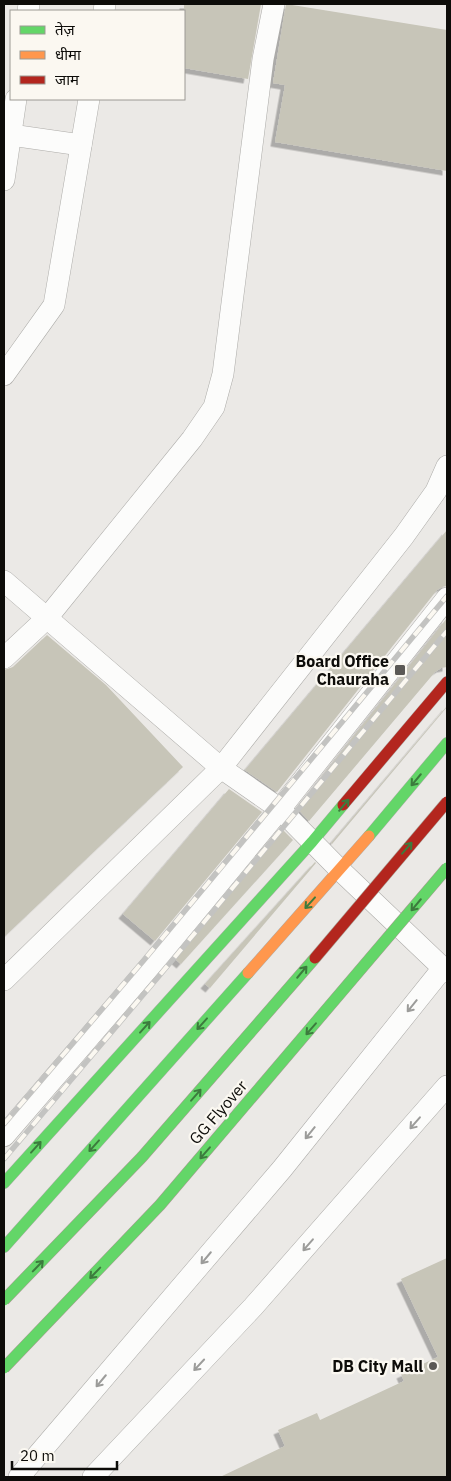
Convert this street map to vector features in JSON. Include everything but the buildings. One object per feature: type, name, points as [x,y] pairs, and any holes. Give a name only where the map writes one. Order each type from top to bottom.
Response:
[{"type":"main road","points":[[4,1183],[312,842],[447,682]]},
{"type":"main road","points":[[4,1247],[340,870],[447,743]]},
{"type":"main road","name":"GG Flyover","points":[[4,1300],[142,1157],[255,1028],[447,802]]},
{"type":"main road","name":"GG Flyover","points":[[4,1368],[160,1205],[447,868]]},
{"type":"lane","points":[[4,658],[47,618],[192,439],[214,406],[223,374],[264,59],[274,4]]},
{"type":"lane","points":[[4,180],[16,100]]},
{"type":"lane","points":[[4,376],[54,305],[89,100]]},
{"type":"lane","points":[[11,134],[81,145]]},
{"type":"lane","points":[[4,980],[222,768],[404,536],[436,491],[447,466]]},
{"type":"lane","points":[[4,580],[222,768],[280,809],[340,870],[445,970],[282,1169],[19,1477]]},
{"type":"lane","points":[[4,1136],[159,956],[280,809],[447,598]]},
{"type":"lane","points":[[93,1477],[253,1307],[447,1086]]},
{"type":"railway","points":[[4,1124],[144,960],[447,596]]},
{"type":"railway","points":[[4,1159],[447,631]]},
{"type":"traffic: fast","points":[[369,836],[447,743]]},
{"type":"traffic: fast","points":[[4,1183],[312,842],[343,805]]},
{"type":"traffic: fast","points":[[4,1368],[160,1205],[447,868]]},
{"type":"traffic: fast","points":[[4,1300],[142,1157],[315,958]]},
{"type":"traffic: fast","points":[[4,1247],[248,973]]},
{"type":"traffic: slow","points":[[248,973],[369,836]]},
{"type":"traffic: jam","points":[[343,805],[447,682]]},
{"type":"traffic: jam","points":[[315,958],[447,802]]},
{"type":"place","name":"Board Office Chauraha","points":[[400,670]]},
{"type":"place","name":"DB City Mall","points":[[433,1366]]}]
